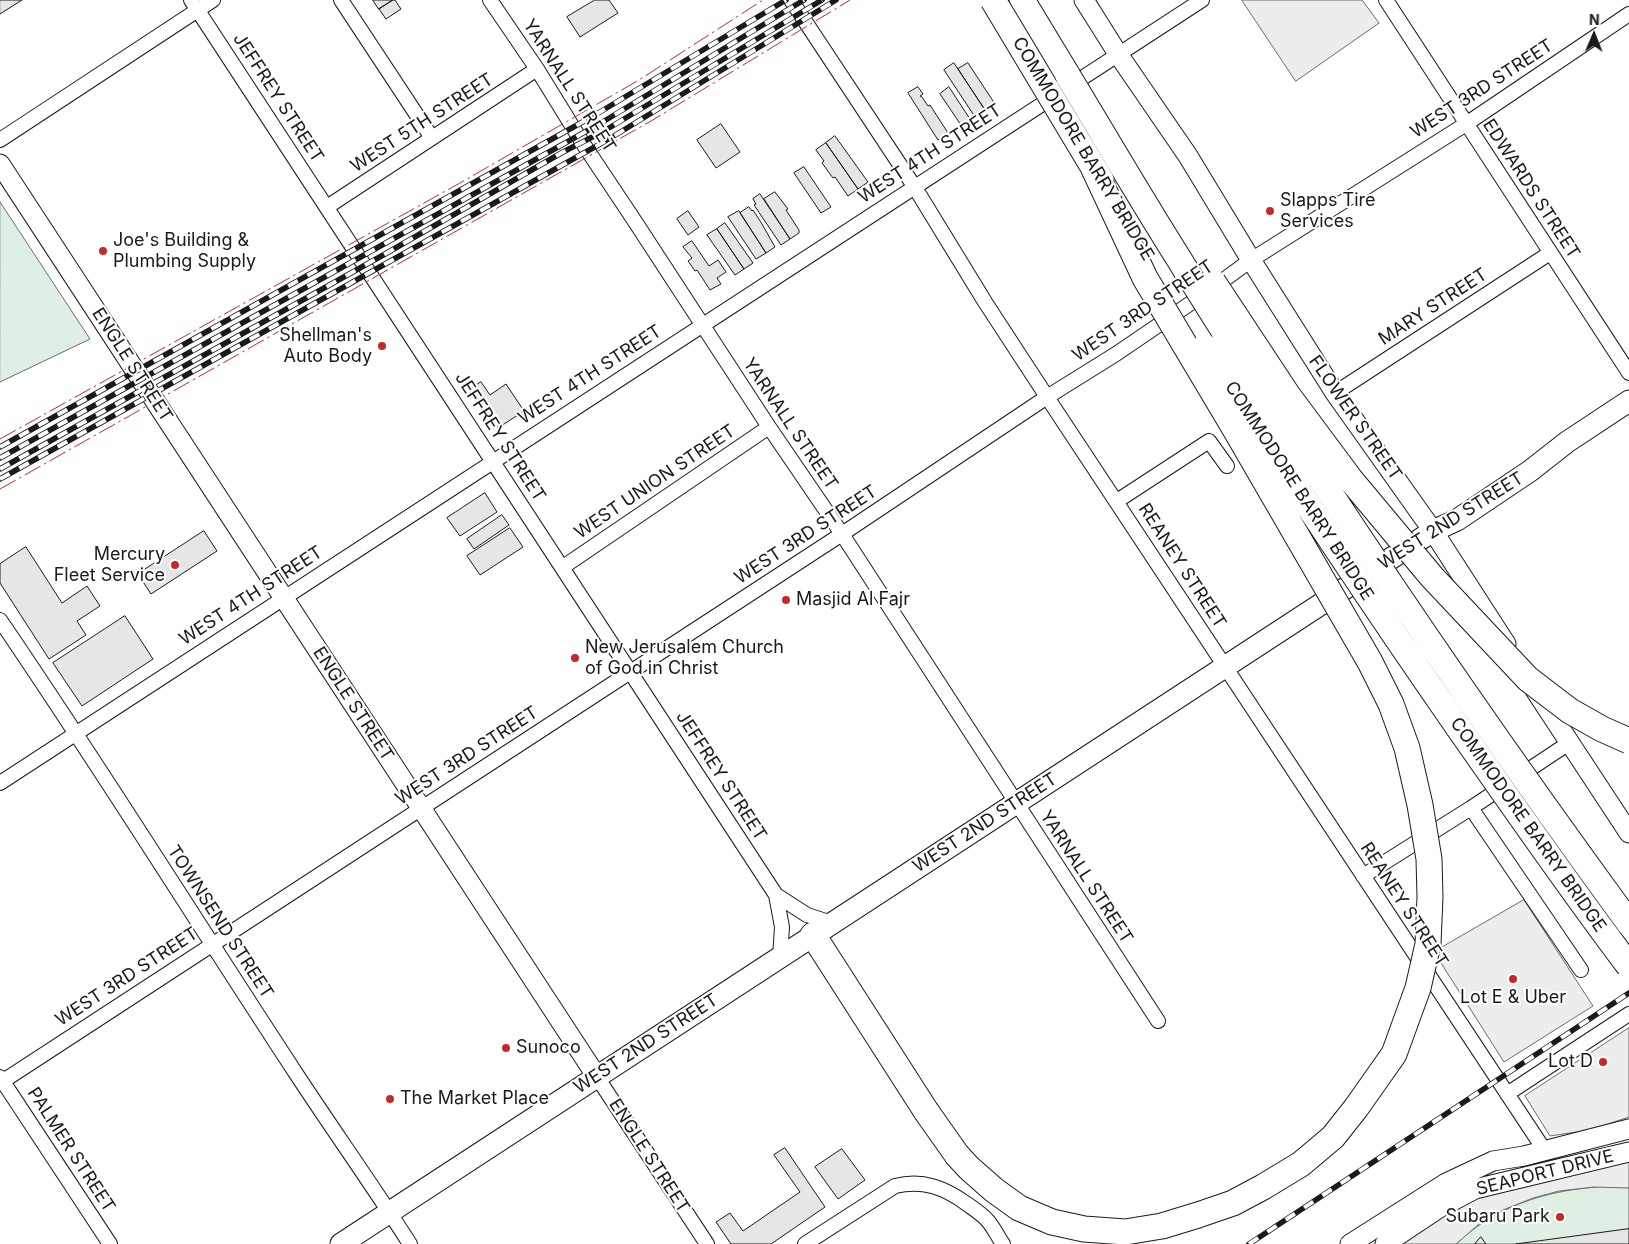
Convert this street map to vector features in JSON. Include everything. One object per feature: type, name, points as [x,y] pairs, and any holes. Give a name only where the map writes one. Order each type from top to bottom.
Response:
[{"type":"highway","name":"COMMODORE BARRY BRIDGE","points":[[993,0],[1166,286],[1270,448],[1381,615],[1500,787],[1629,966]]},
{"type":"highway","name":"COMMODORE BARRY BRIDGE","points":[[1022,0],[1179,261],[1350,525],[1462,690],[1571,844],[1629,922]]},
{"type":"highway","points":[[1068,76],[1145,179],[1287,394],[1351,480],[1432,577],[1528,679],[1570,711],[1602,729],[1629,741]]},
{"type":"highway","points":[[822,929],[926,1111],[957,1155],[994,1190],[1019,1208],[1052,1222],[1084,1229],[1124,1232],[1162,1226],[1233,1203],[1301,1164],[1333,1137],[1361,1102],[1394,1054],[1418,988],[1428,944],[1429,858],[1420,805],[1406,748],[1391,704],[1370,662],[1145,278],[1093,167]]},
{"type":"main road","name":"WEST 2ND STREET","points":[[341,1244],[1434,531],[1457,520],[1522,477],[1567,442],[1629,401]]},
{"type":"street","points":[[0,140],[195,5],[213,0]]},
{"type":"street","points":[[341,0],[432,138]]},
{"type":"street","name":"YARNALL STREET","points":[[490,0],[537,69],[582,142],[769,427],[842,534],[1158,1021]]},
{"type":"street","name":"REANEY STREET","points":[[791,0],[914,186],[985,302],[1047,397],[1545,1151]]},
{"type":"street","name":"FLOWER STREET","points":[[1084,0],[1118,54],[1188,156],[1251,260],[1336,393],[1434,531],[1569,743],[1629,833]]},
{"type":"street","name":"WEST 4TH STREET","points":[[0,783],[1202,0]]},
{"type":"street","name":"EDWARDS STREET","points":[[1386,0],[1629,373]]},
{"type":"street","name":"JEFFREY STREET","points":[[195,5],[776,894]]},
{"type":"street","name":"WEST 3RD STREET","points":[[1,1080],[842,534],[1047,397],[1116,354],[1251,260],[1466,124],[1629,14]]},
{"type":"street","name":"WEST 5TH STREET","points":[[327,207],[537,69]]},
{"type":"street","name":"ENGLE STREET","points":[[0,164],[707,1244]]},
{"type":"street","name":"MARY STREET","points":[[1336,393],[1550,253]]},
{"type":"street","name":"WEST UNION STREET","points":[[563,567],[769,427]]},
{"type":"street","points":[[1117,502],[1209,441],[1227,466]]},
{"type":"street","name":"TOWNSEND STREET","points":[[0,620],[77,732],[141,835],[410,1244]]},
{"type":"street","points":[[1363,876],[1569,743]]},
{"type":"street","points":[[1471,808],[1581,970]]},
{"type":"street","points":[[776,894],[822,929]]},
{"type":"street","points":[[776,894],[782,927],[780,957]]},
{"type":"street","points":[[1506,1094],[1629,1014]]},
{"type":"street","name":"PALMER STREET","points":[[1,1080],[110,1244]]},
{"type":"street","name":"SEAPORT DRIVE","points":[[1350,1244],[1446,1182],[1493,1161],[1524,1156],[1629,1129]]},
{"type":"street","name":"SEAPORT DRIVE","points":[[1385,1244],[1439,1208],[1475,1189],[1629,1152]]},
{"type":"street","points":[[806,1244],[895,1186],[906,1183],[938,1187],[948,1191],[988,1221],[1003,1244]]},
{"type":"green space","points":[[0,202],[90,339],[0,382]]},
{"type":"green space","name":"Subaru Park","points":[[1617,1186],[1629,1188],[1629,1244],[1456,1244],[1473,1229],[1511,1207],[1552,1194],[1595,1187]]},
{"type":"shaded area","points":[[1242,0],[1362,0],[1379,23],[1296,81]]},
{"type":"shaded area","name":"Lot E & Uber","points":[[1524,900],[1593,1006],[1504,1062],[1434,952]]},
{"type":"shaded area","name":"Lot D","points":[[1629,1028],[1629,1117],[1590,1130],[1550,1136],[1525,1096]]},
{"type":"shaded area","points":[[1629,1159],[1629,1188],[1594,1187],[1559,1191],[1533,1198],[1503,1210],[1479,1224],[1456,1244],[1401,1244],[1450,1212],[1476,1199],[1511,1187]]},
{"type":"building","points":[[0,0],[22,0],[0,14]]},
{"type":"building","points":[[373,0],[393,0],[379,9]]},
{"type":"building","points":[[393,0],[401,9],[386,19],[379,9]]},
{"type":"building","points":[[595,0],[609,0],[618,13],[580,37],[567,17]]},
{"type":"building","points":[[954,63],[985,110],[975,117],[944,70]]},
{"type":"building","points":[[968,63],[995,104],[985,110],[958,69]]},
{"type":"building","points":[[918,87],[923,94],[920,96],[928,106],[930,105],[948,133],[938,140],[908,93]]},
{"type":"building","points":[[949,87],[970,119],[961,125],[940,94]]},
{"type":"building","points":[[721,124],[740,152],[716,168],[697,140]]},
{"type":"building","points":[[835,136],[868,182],[858,189],[826,143]]},
{"type":"building","points":[[826,143],[858,189],[848,196],[835,177],[833,178],[822,163],[824,161],[816,150]]},
{"type":"building","points":[[804,167],[831,207],[821,213],[794,173]]},
{"type":"building","points":[[775,192],[788,209],[786,210],[799,230],[799,233],[790,239],[764,199]]},
{"type":"building","points":[[760,194],[790,239],[781,245],[754,205],[756,204],[753,199]]},
{"type":"building","points":[[749,207],[753,210],[775,247],[766,253],[740,213]]},
{"type":"building","points":[[688,211],[699,227],[688,235],[677,219]]},
{"type":"building","points":[[739,211],[766,253],[756,259],[728,217]]},
{"type":"building","points":[[725,223],[753,263],[744,269],[717,229]]},
{"type":"building","points":[[717,229],[744,269],[735,275],[707,235]]},
{"type":"building","points":[[692,241],[709,266],[718,260],[726,272],[717,278],[721,284],[710,290],[697,270],[695,271],[688,261],[692,258],[683,247]]},
{"type":"building","points":[[481,382],[490,395],[506,384],[524,411],[498,428],[471,389]]},
{"type":"building","points":[[485,493],[497,512],[460,536],[447,518]]},
{"type":"building","points":[[502,515],[509,525],[474,549],[467,539]]},
{"type":"building","points":[[510,528],[523,547],[480,575],[467,556]]},
{"type":"building","points":[[204,531],[217,551],[151,594],[138,574]]},
{"type":"building","points":[[26,547],[62,603],[87,586],[100,606],[77,621],[86,635],[49,659],[0,583],[0,564]]},
{"type":"building","points":[[125,616],[153,659],[82,706],[53,663]]},
{"type":"building","points":[[785,1148],[825,1207],[771,1244],[731,1244],[716,1222],[730,1213],[743,1231],[800,1192],[774,1155]]},
{"type":"building","points":[[842,1149],[865,1180],[838,1199],[815,1167]]},
{"type":"building","points":[[1629,1229],[1629,1244],[1516,1244]]},
{"type":"building","points":[[1481,1237],[1486,1244],[1475,1244]]},
{"type":"railway","points":[[0,447],[595,115],[786,0]]},
{"type":"railway","points":[[0,458],[601,123],[804,0]]},
{"type":"railway","points":[[0,469],[385,254],[563,152],[604,131],[822,0]]},
{"type":"railway","points":[[0,479],[609,139],[836,0]]},
{"type":"railway","points":[[1249,1244],[1629,993]]},
{"type":"power","points":[[0,439],[460,183],[639,80],[763,0]]},
{"type":"power","points":[[0,489],[651,121],[850,0]]},
{"type":"place","name":"Slapps Tire Services","points":[[1270,211]]},
{"type":"place","name":"Joe's Building & Plumbing Supply","points":[[103,251]]},
{"type":"place","name":"Shellman's Auto Body","points":[[382,346]]},
{"type":"place","name":"Mercury Fleet Service","points":[[175,565]]},
{"type":"place","name":"Masjid Al Fajr","points":[[786,600]]},
{"type":"place","name":"New Jerusalem Church of God in Christ","points":[[575,658]]},
{"type":"place","name":"Lot E & Uber","points":[[1513,979]]},
{"type":"place","name":"Sunoco","points":[[506,1048]]},
{"type":"place","name":"Lot D","points":[[1603,1062]]},
{"type":"place","name":"The Market Place","points":[[390,1099]]},
{"type":"place","name":"Subaru Park","points":[[1560,1217]]}]
